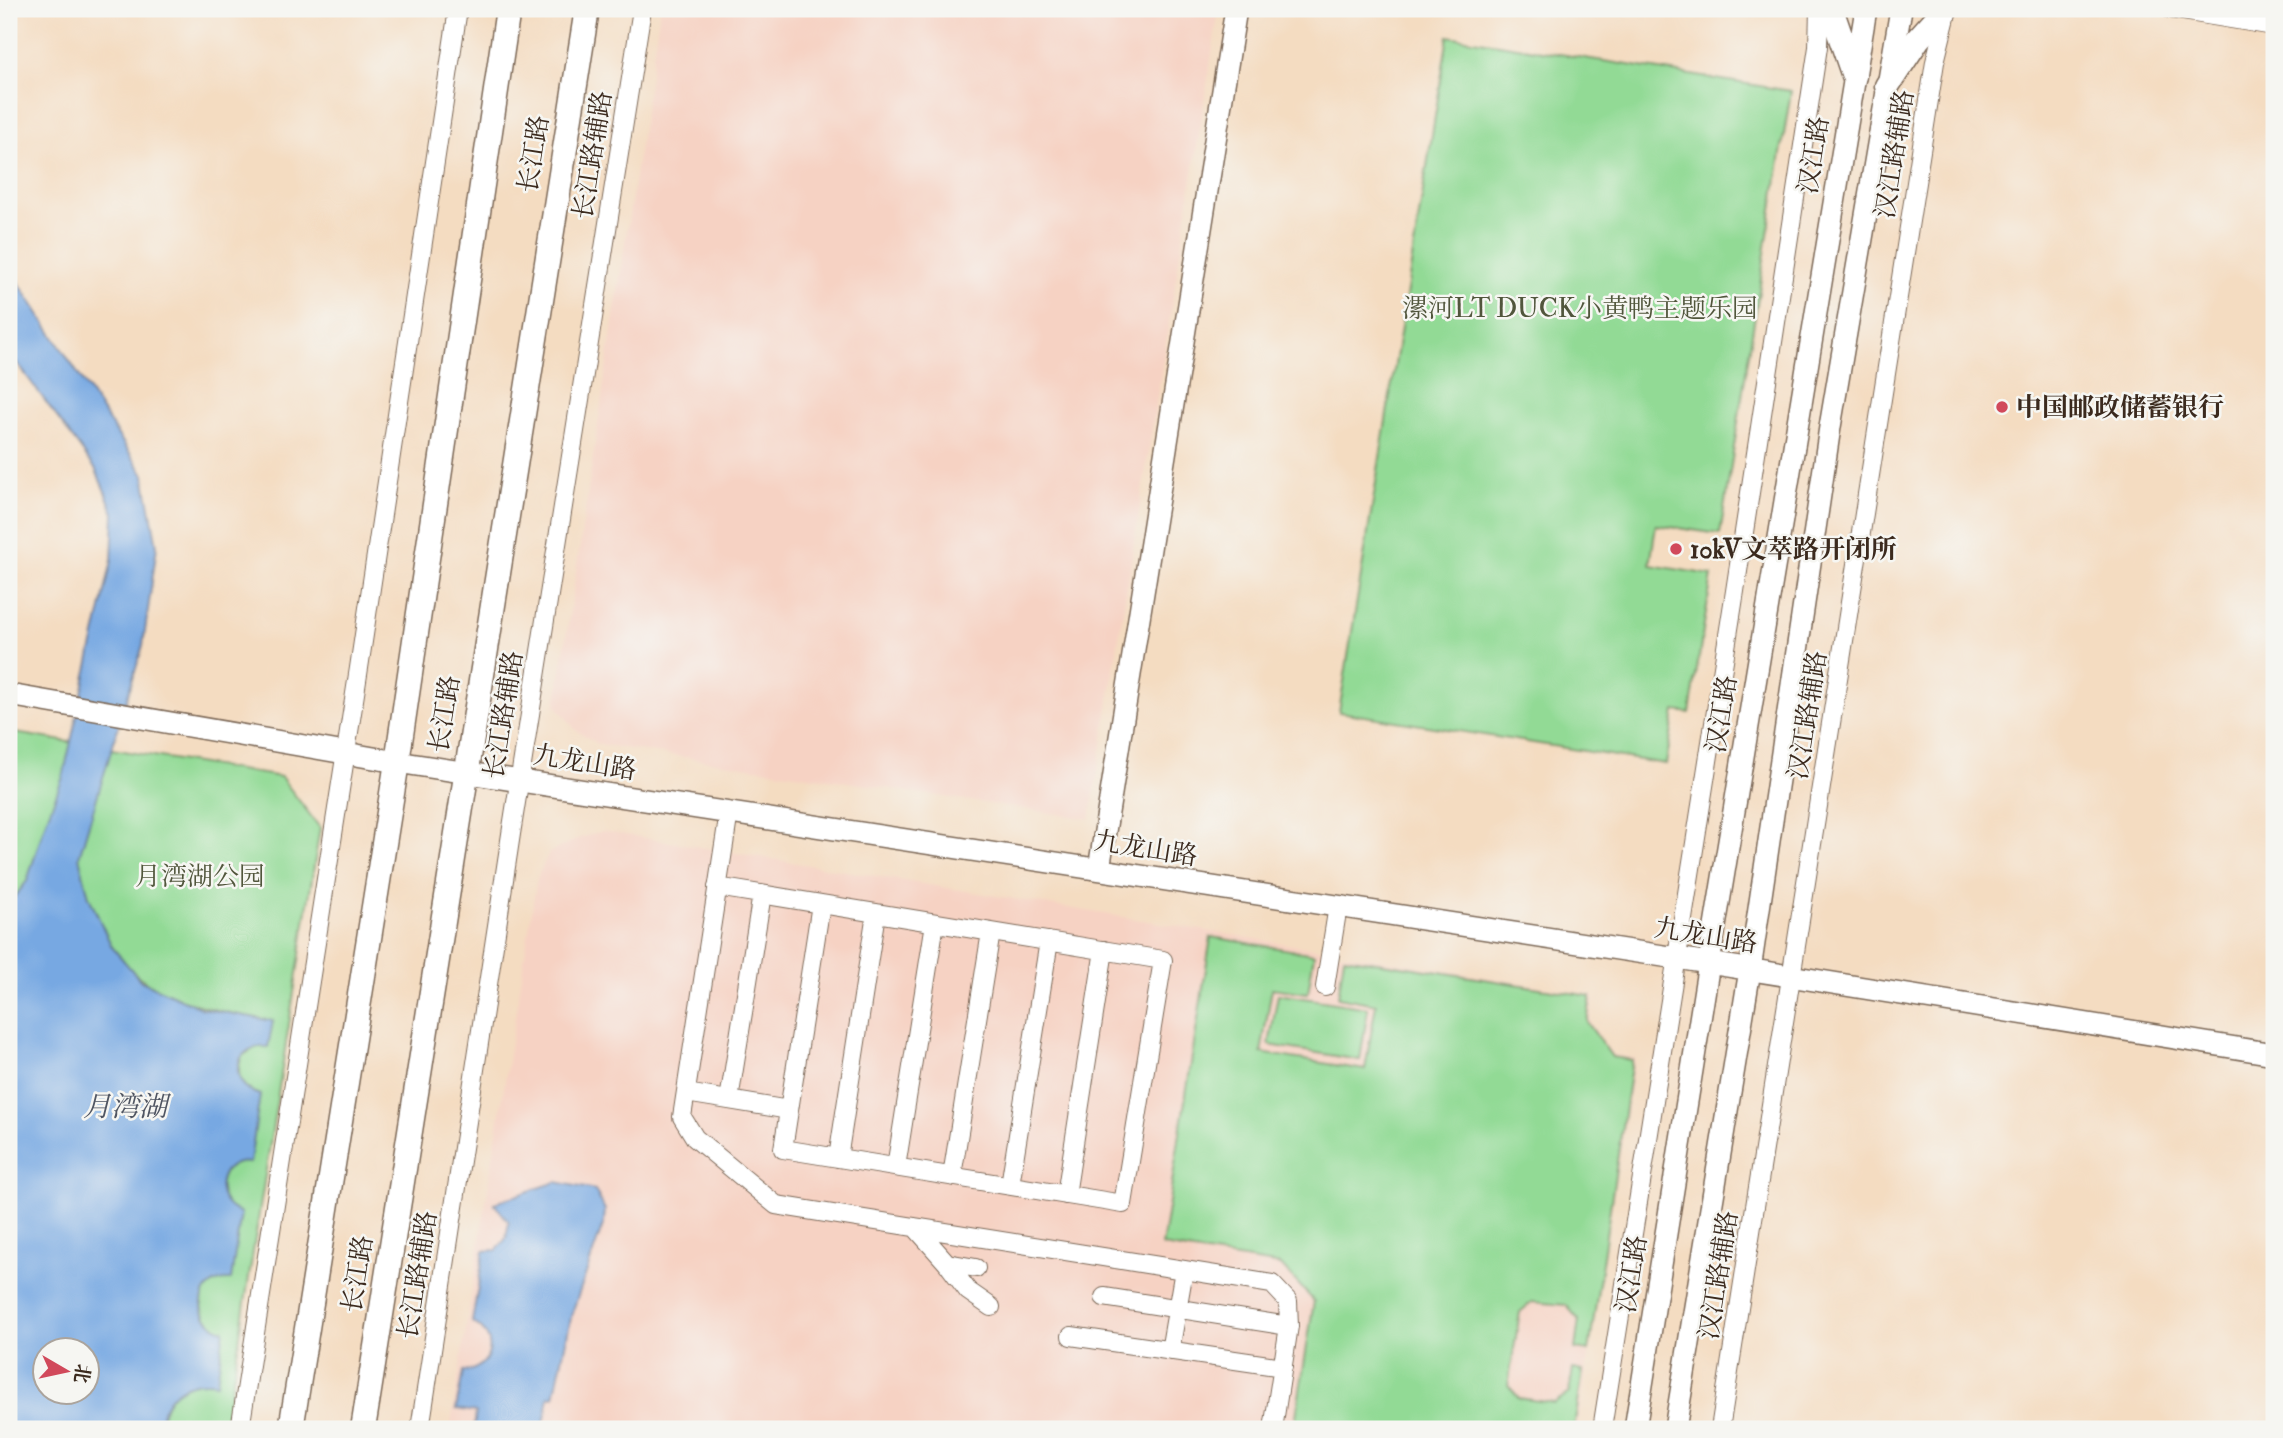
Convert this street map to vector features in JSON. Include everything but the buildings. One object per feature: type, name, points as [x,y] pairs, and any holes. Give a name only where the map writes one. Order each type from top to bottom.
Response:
[{"type":"main road","name":"长江路","points":[[291,1429],[397,762],[508,9]]},
{"type":"main road","name":"长江路","points":[[363,1429],[586,9]]},
{"type":"main road","points":[[1831,9],[1854,76]]},
{"type":"main road","points":[[1887,86],[1918,39],[1947,9]]},
{"type":"street","points":[[240,1429],[346,753],[458,9]]},
{"type":"street","name":"长江路辅路","points":[[420,1429],[519,780],[642,9]]},
{"type":"street","points":[[1099,869],[1236,9]]},
{"type":"street","points":[[1602,1429],[1814,74],[1819,9]]},
{"type":"street","name":"汉江路","points":[[1635,1429],[1866,9]]},
{"type":"street","points":[[1675,1429],[1750,970],[1830,427],[1901,9]]},
{"type":"street","name":"汉江路辅路","points":[[1720,1429],[1935,62],[1947,9]]},
{"type":"street","points":[[2170,9],[2274,26]]},
{"type":"street","name":"九龙山路","points":[[9,695],[397,762],[1709,963],[2274,1054]]},
{"type":"street","points":[[729,813],[682,1117],[695,1138],[776,1205],[1272,1284],[1288,1301],[1289,1326],[1273,1429]]},
{"type":"street","points":[[718,887],[1163,960],[1123,1204],[783,1149],[821,904]]},
{"type":"street","points":[[729,1100],[762,894]]},
{"type":"street","points":[[1325,987],[1338,906]]},
{"type":"street","points":[[838,1158],[876,913]]},
{"type":"street","points":[[896,1167],[935,923]]},
{"type":"street","points":[[951,1176],[991,932]]},
{"type":"street","points":[[1010,1185],[1049,941]]},
{"type":"street","points":[[1066,1195],[1104,950]]},
{"type":"street","points":[[686,1093],[789,1110]]},
{"type":"street","points":[[915,1227],[968,1291],[991,1307]]},
{"type":"street","points":[[947,1264],[976,1268]]},
{"type":"street","points":[[1170,1351],[1184,1270]]},
{"type":"street","points":[[1104,1297],[1289,1326]]},
{"type":"street","points":[[1071,1336],[1283,1367]]},
{"type":"shaded area","points":[[660,9],[1219,9],[1090,819],[598,744],[576,730],[556,705]]},
{"type":"shaded area","points":[[603,831],[1594,995],[1590,1022],[1613,1055],[1635,1058],[1577,1429],[450,1429],[537,878],[549,853],[577,839]]},
{"type":"green space","name":"漯河LT DUCK小黄鸭主题乐园","points":[[1448,36],[1791,91],[1720,534],[1656,525],[1650,565],[1712,575],[1690,713],[1675,711],[1666,764],[1339,712]]},
{"type":"green space","name":"月湾湖公园","points":[[9,732],[281,777],[320,828],[225,1429],[161,1429],[161,1421],[165,1406],[180,1388],[197,1381],[217,1382],[214,1328],[204,1312],[203,1296],[212,1284],[230,1279],[233,1211],[223,1197],[221,1183],[227,1170],[242,1162],[260,1095],[244,1085],[239,1075],[240,1063],[242,1056],[258,1046],[273,1021],[205,1007],[162,991],[143,980],[126,965],[112,947],[89,898],[9,901]]},
{"type":"green space","points":[[1211,937],[1314,954],[1308,993],[1272,988],[1261,1053],[1365,1070],[1376,1004],[1338,997],[1344,957],[1591,996],[1587,1022],[1612,1057],[1632,1060],[1589,1351],[1575,1349],[1579,1320],[1566,1305],[1532,1302],[1520,1312],[1508,1385],[1519,1398],[1554,1403],[1569,1393],[1573,1369],[1583,1371],[1574,1429],[1294,1429],[1314,1301],[1281,1265],[1162,1246]]},
{"type":"green space","points":[[1278,994],[1368,1008],[1360,1060],[1269,1045]]},
{"type":"water","name":"月湾湖","points":[[9,268],[144,475],[157,546],[143,645],[79,857],[89,897],[112,947],[141,981],[201,1008],[273,1021],[268,1047],[247,1052],[238,1066],[242,1083],[260,1095],[250,1163],[238,1163],[229,1167],[221,1182],[224,1200],[231,1208],[241,1213],[231,1280],[219,1281],[210,1286],[202,1301],[207,1318],[224,1330],[217,1383],[195,1383],[177,1392],[165,1407],[161,1429],[9,1429],[9,901],[27,881],[63,777],[112,560],[114,513],[96,470],[9,352]]},
{"type":"water","points":[[556,1182],[595,1190],[605,1210],[604,1222],[572,1313],[554,1397],[549,1396],[543,1429],[474,1429],[476,1412],[456,1409],[463,1372],[481,1364],[489,1351],[486,1335],[472,1322],[484,1251],[497,1250],[506,1238],[509,1222],[494,1203]]},
{"type":"place","name":"中国邮政储蓄银行","points":[[2002,407]]},
{"type":"place","name":"10kV文萃路开闭所","points":[[1676,549]]}]
